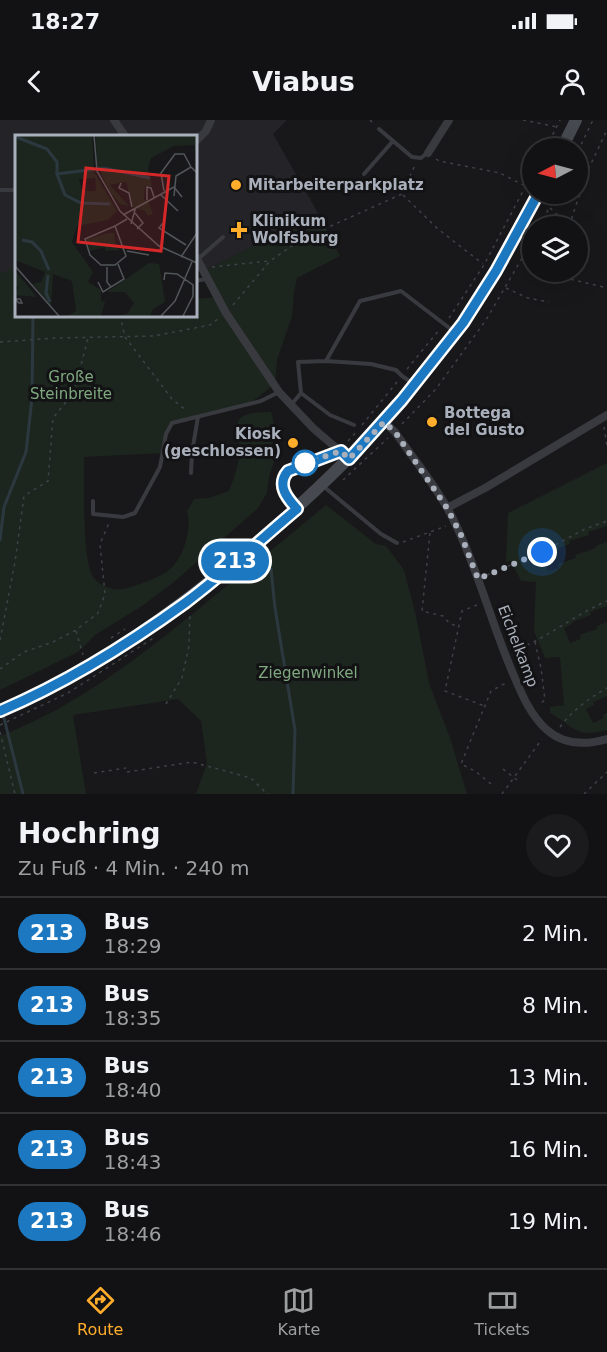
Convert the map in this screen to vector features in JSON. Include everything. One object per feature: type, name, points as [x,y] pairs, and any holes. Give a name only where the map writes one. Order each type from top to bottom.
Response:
[{"type":"street","points":[[114,120],[124,135]]},
{"type":"street","points":[[196,141],[206,131],[211,120]]},
{"type":"street","points":[[428,153],[449,120]]},
{"type":"street","points":[[567,138],[576,120]]},
{"type":"street","points":[[0,711],[19,709],[89,674],[186,601],[322,486],[345,455],[384,422],[455,332],[496,271],[533,204]]},
{"type":"street","points":[[196,257],[226,313],[279,392],[291,406],[345,455]]},
{"type":"street","points":[[447,508],[485,488],[605,416]]},
{"type":"street","name":"Eichelkamp","points":[[384,422],[395,432],[455,522],[504,654],[530,710],[550,733]]},
{"type":"street","points":[[550,733],[574,743],[607,739]]},
{"type":"lane","points":[[379,129],[412,157],[418,158],[428,153]]},
{"type":"lane","points":[[364,174],[393,141]]},
{"type":"lane","points":[[196,257],[223,237]]},
{"type":"lane","points":[[196,281],[207,279]]},
{"type":"lane","points":[[326,361],[360,301],[401,291],[455,332]]},
{"type":"lane","points":[[291,406],[301,393],[298,362],[371,364],[396,370],[414,384]]},
{"type":"lane","points":[[93,501],[93,514],[123,517],[135,513],[160,467],[166,434],[172,423],[261,400],[279,392]]},
{"type":"lane","points":[[301,393],[330,415],[354,425]]},
{"type":"lane","points":[[191,473],[196,418]]},
{"type":"lane","points":[[297,509],[285,495],[282,486],[283,476],[288,471],[345,455]]},
{"type":"lane","points":[[322,486],[381,534],[397,543]]},
{"type":"path","points":[[523,120],[556,127]]},
{"type":"path","points":[[551,138],[560,120]]},
{"type":"path","points":[[584,138],[593,120]]},
{"type":"path","points":[[588,170],[607,130]]},
{"type":"path","points":[[428,153],[439,161],[500,173],[522,185]]},
{"type":"path","points":[[0,342],[56,338],[154,336],[210,325],[226,313],[270,261],[302,239],[402,194],[418,158]]},
{"type":"path","points":[[402,194],[438,229],[484,265]]},
{"type":"path","points":[[545,216],[551,204]]},
{"type":"path","points":[[550,207],[559,216]]},
{"type":"path","points":[[202,268],[270,261]]},
{"type":"path","points":[[582,282],[607,288]]},
{"type":"path","points":[[505,288],[528,298],[549,302]]},
{"type":"path","points":[[120,316],[125,337],[172,399],[196,418]]},
{"type":"path","points":[[0,640],[15,562],[24,496],[48,481],[53,418],[74,392],[88,338]]},
{"type":"path","points":[[605,416],[607,446]]},
{"type":"path","points":[[0,669],[24,652],[53,642],[76,630],[98,613],[105,594],[100,544],[112,517]]},
{"type":"path","points":[[478,579],[607,521]]},
{"type":"path","points":[[397,543],[430,533],[455,522]]},
{"type":"path","points":[[430,533],[422,611],[443,616],[450,624],[458,626]]},
{"type":"path","points":[[486,601],[462,612],[445,691],[486,707]]},
{"type":"path","points":[[504,654],[534,641],[583,611],[607,602]]},
{"type":"path","points":[[166,704],[182,678],[189,646],[190,610]]},
{"type":"path","points":[[0,725],[19,709],[89,674],[76,630]]},
{"type":"path","points":[[530,710],[545,700],[542,671],[534,641]]},
{"type":"path","points":[[491,784],[475,771],[461,764],[477,730],[491,690],[515,678]]},
{"type":"path","points":[[502,794],[528,757],[550,733],[587,699],[607,688]]},
{"type":"path","points":[[544,698],[549,697]]},
{"type":"path","points":[[0,732],[15,794]]},
{"type":"path","points":[[127,772],[192,762],[251,778],[265,794],[269,794]]},
{"type":"path","points":[[94,773],[126,768]]},
{"type":"path","points":[[503,769],[517,780]]},
{"type":"path","points":[[584,794],[607,772]]},
{"type":"shaded area","name":"Klinikum Wolfsburg","points":[[0,120],[287,120],[273,134],[318,213],[206,270],[196,250],[196,135],[15,135],[15,316],[0,339]]},
{"type":"green space","name":"Große Steinbreite","points":[[318,213],[340,256],[297,278],[292,316],[277,360],[275,384],[250,403],[172,423],[166,434],[163,453],[84,457],[85,536],[89,567],[93,577],[102,585],[122,589],[154,578],[174,565],[186,543],[187,511],[194,499],[209,498],[229,491],[239,458],[238,424],[240,419],[246,415],[271,412],[277,435],[276,455],[267,493],[258,508],[174,582],[142,606],[95,635],[78,652],[0,690],[0,274],[15,266],[15,316],[196,316],[196,299],[219,297],[206,270]]},
{"type":"green space","points":[[607,463],[607,526],[588,532],[589,535],[569,541],[570,544],[542,556],[548,571],[559,568],[558,564],[576,558],[575,555],[607,542],[607,606],[590,612],[591,615],[572,622],[564,628],[570,643],[581,639],[580,635],[597,629],[597,626],[607,622],[607,696],[593,702],[594,705],[586,709],[593,723],[604,718],[603,715],[607,713],[607,730],[588,733],[576,730],[550,713],[550,707],[564,705],[560,657],[545,658],[534,631],[536,582],[521,581],[511,561],[506,562],[508,513]]},
{"type":"green space","name":"Ziegenwinkel","points":[[326,505],[376,544],[386,546],[404,570],[429,683],[450,738],[467,794],[196,794],[207,763],[201,721],[178,699],[73,715],[86,794],[0,794],[0,736],[56,710],[108,678],[182,622]]},
{"type":"waterway","points":[[0,540],[4,507],[26,452],[32,398],[33,316]]},
{"type":"waterway","points":[[271,569],[295,730],[293,794]]},
{"type":"waterway","points":[[3,714],[23,794]]},
{"type":"bus line","name":"213","points":[[0,711],[86,669],[139,635],[186,601],[297,509],[285,495],[282,486],[283,476],[305,463],[341,451],[349,459],[372,435],[463,323],[496,271],[533,204]]},
{"type":"place","name":"Mitarbeiterparkplatz","points":[[236,185]]},
{"type":"place","name":"Klinikum Wolfsburg","points":[[239,230]]},
{"type":"place","name":"Bottega del Gusto","points":[[432,422]]},
{"type":"place","name":"Kiosk (geschlossen)","points":[[293,443]]},
{"type":"route","points":[[305,463],[341,451],[349,459],[384,422],[395,432],[447,508],[461,535],[478,579],[542,552]]}]
